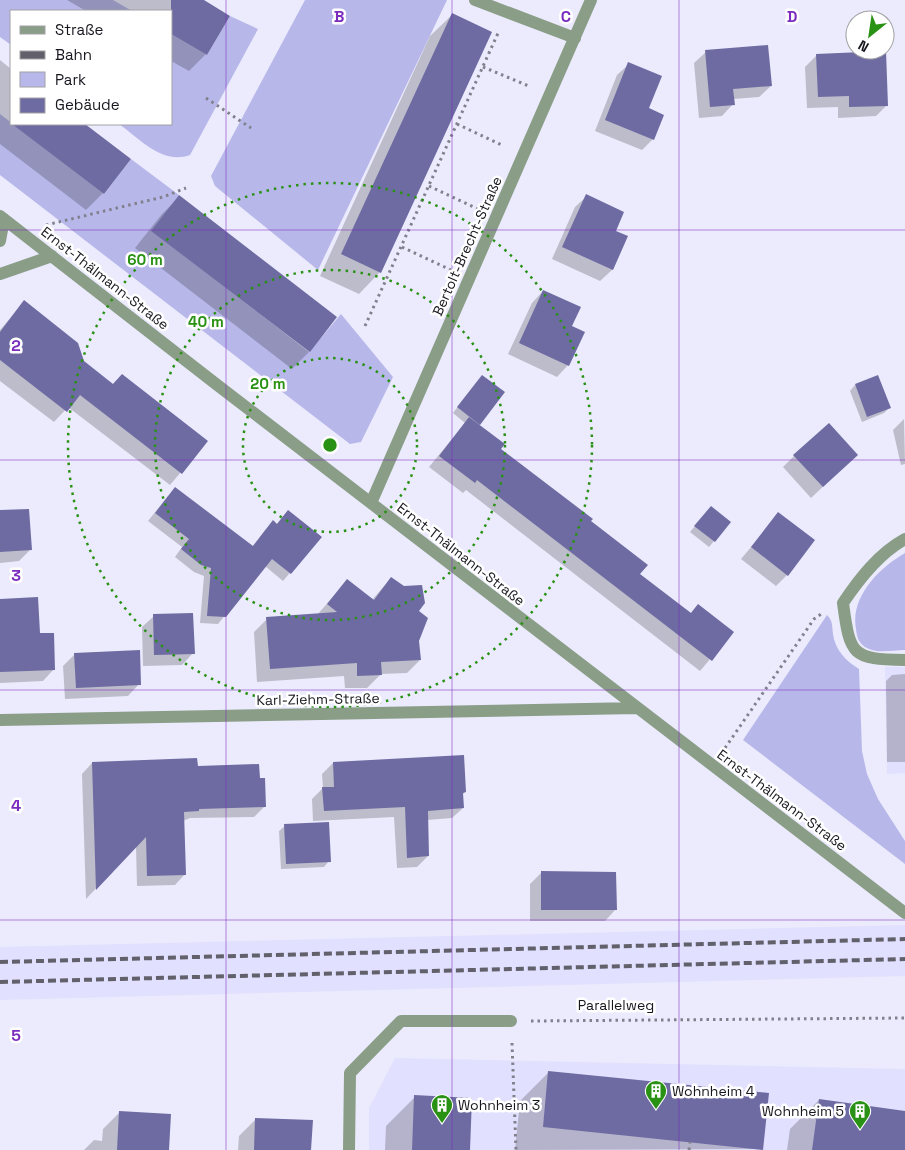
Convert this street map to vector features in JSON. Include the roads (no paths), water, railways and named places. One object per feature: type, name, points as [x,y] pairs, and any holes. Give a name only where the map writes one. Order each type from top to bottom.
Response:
[{"type":"street","points":[[476,0],[575,38]]},
{"type":"street","name":"Bertolt-Brecht-Straße","points":[[370,503],[592,0]]},
{"type":"street","points":[[0,240],[2,217]]},
{"type":"street","name":"Ernst-Thälmann-Straße","points":[[2,217],[370,503],[905,913]]},
{"type":"street","points":[[0,274],[52,256]]},
{"type":"street","points":[[905,539],[895,544],[857,581],[843,604],[851,644],[859,655],[874,660],[905,660]]},
{"type":"street","name":"Karl-Ziehm-Straße","points":[[0,720],[636,708]]},
{"type":"street","points":[[348,1150],[350,1073],[401,1021],[511,1021]]},
{"type":"railway","points":[[0,962],[905,939]]},
{"type":"railway","points":[[0,982],[905,959]]},
{"type":"place","name":"Wohnheim 4","points":[[656,1110]]},
{"type":"place","name":"Wohnheim 3","points":[[442,1124]]},
{"type":"place","name":"Wohnheim 5","points":[[860,1130]]}]
